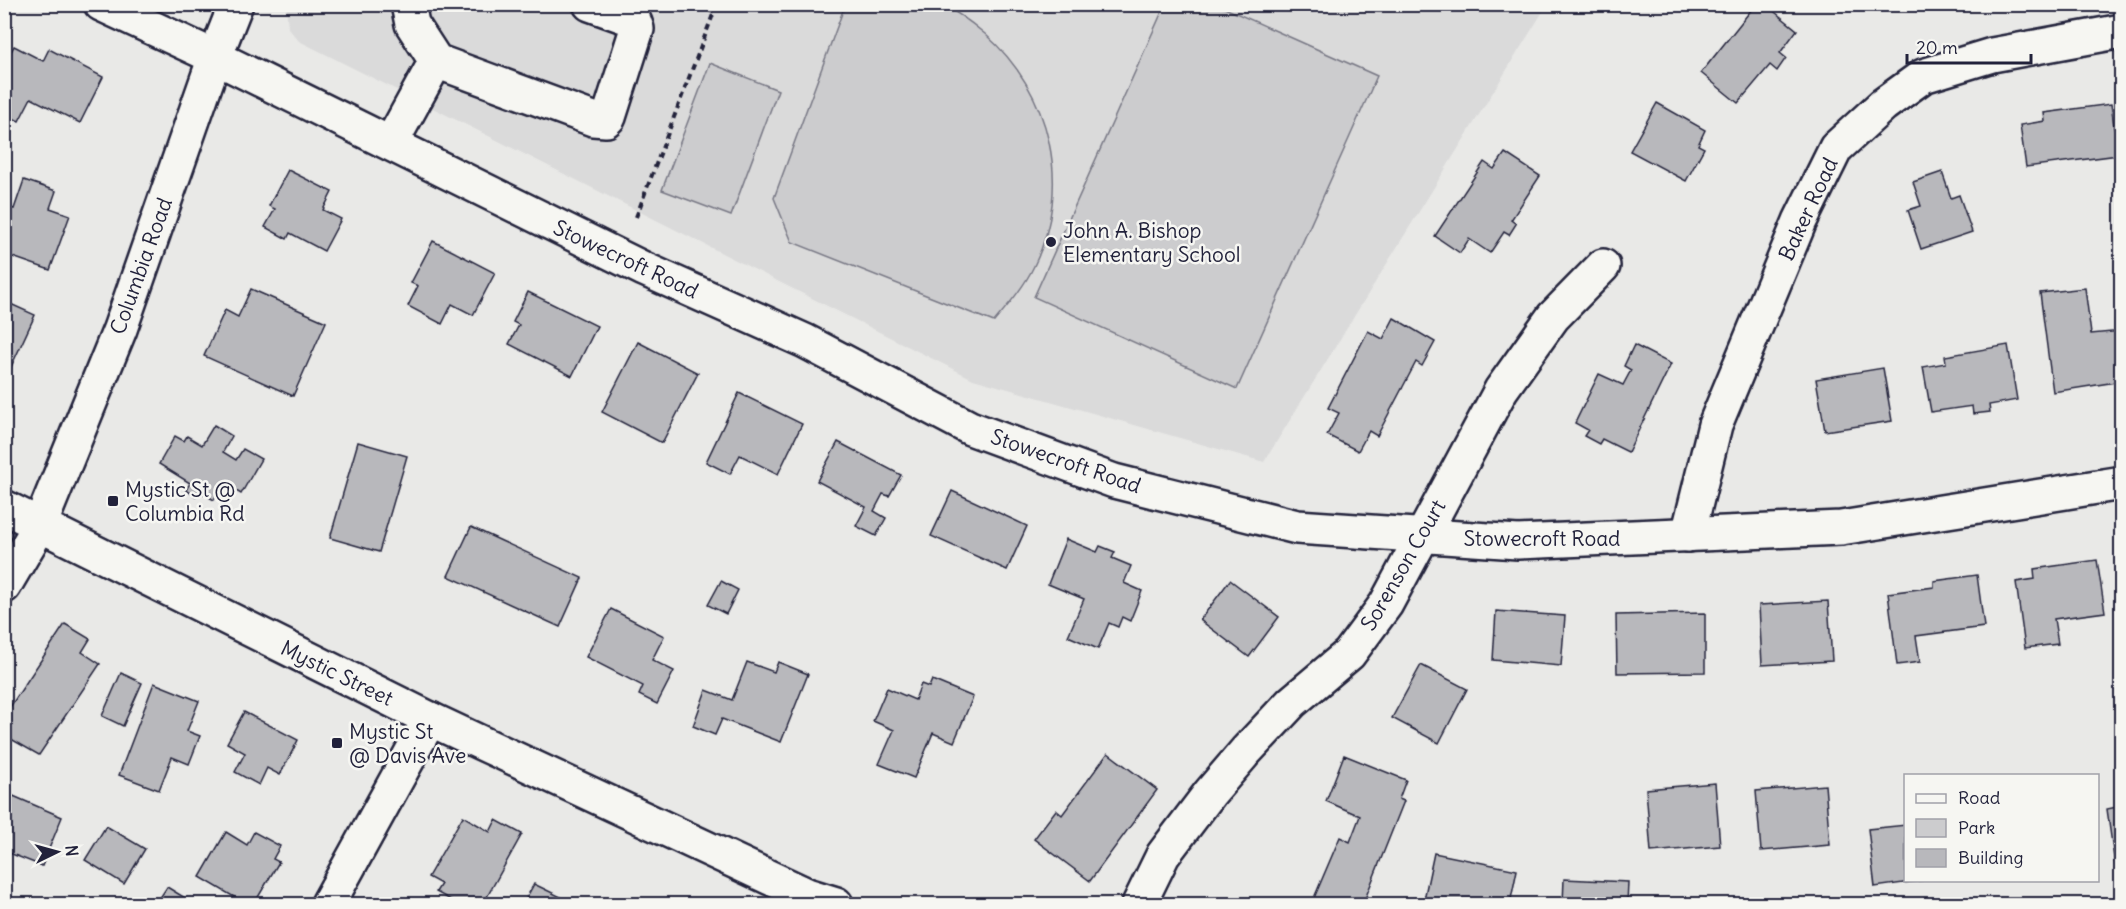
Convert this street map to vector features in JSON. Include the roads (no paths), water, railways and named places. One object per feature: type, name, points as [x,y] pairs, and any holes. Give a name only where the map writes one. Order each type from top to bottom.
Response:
[{"type":"main road","name":"Stowecroft Road","points":[[101,4],[215,57],[644,269],[805,341],[970,428],[1114,481],[1297,527],[1518,542],[1841,528],[2121,483]]},
{"type":"main road","name":"Columbia Road","points":[[4,586],[40,525],[120,329],[215,57],[236,4]]},
{"type":"main road","points":[[408,4],[412,24],[436,61],[593,119],[606,120],[609,117],[637,29],[632,19],[590,4]]},
{"type":"main road","name":"Baker Road","points":[[1688,535],[1715,425],[1800,221],[1836,148],[1882,105],[1923,76],[1992,55],[2121,31]]},
{"type":"main road","points":[[391,143],[436,61]]},
{"type":"main road","name":"Sorenson Court","points":[[1139,904],[1163,855],[1210,793],[1292,702],[1349,654],[1386,604],[1501,390],[1553,317],[1603,266]]},
{"type":"main road","name":"Mystic Street","points":[[4,507],[430,719],[815,901]]},
{"type":"main road","points":[[328,904],[430,719]]},
{"type":"place","name":"John A. Bishop Elementary School","points":[[1051,242]]},
{"type":"place","name":"Mystic St @ Columbia Rd","points":[[113,501]]},
{"type":"place","name":"Mystic St @ Davis Ave","points":[[337,743]]}]
